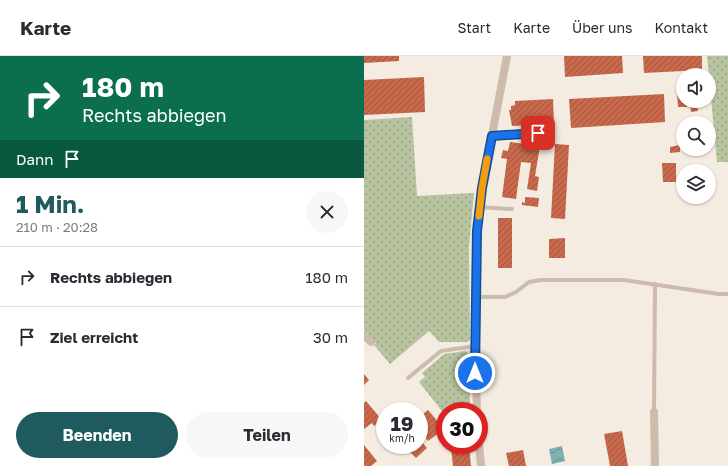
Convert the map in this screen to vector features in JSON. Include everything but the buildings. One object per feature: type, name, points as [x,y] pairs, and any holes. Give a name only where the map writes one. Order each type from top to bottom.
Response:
[{"type":"street","points":[[476,402],[475,346],[479,207],[507,56]]},
{"type":"street","points":[[364,334],[370,342]]},
{"type":"street","points":[[654,412],[656,466]]},
{"type":"street","points":[[480,454],[481,466]]},
{"type":"lane","points":[[492,136],[538,133]]},
{"type":"lane","points":[[479,207],[512,209]]},
{"type":"lane","points":[[476,297],[505,297],[516,292],[529,282],[541,280],[624,280],[719,294],[728,294]]},
{"type":"lane","points":[[654,412],[655,284]]},
{"type":"lane","points":[[408,378],[441,351],[475,346]]},
{"type":"green space","points":[[707,56],[728,56],[728,162],[717,162],[716,116],[713,116],[712,108],[716,108],[716,68],[708,68]]},
{"type":"green space","points":[[412,117],[417,196],[474,193],[469,247],[470,340],[467,342],[439,342],[429,331],[390,364],[374,345],[376,343],[364,329],[364,120]]},
{"type":"green space","points":[[465,351],[469,354],[470,402],[436,402],[436,404],[419,382],[425,377],[422,373],[444,354]]},
{"type":"water","points":[[562,446],[565,461],[552,464],[549,449]]},
{"type":"slow traffic","points":[[479,216],[479,207],[487,159]]},
{"type":"route","points":[[475,373],[477,231],[479,207],[492,136],[538,133]]}]
